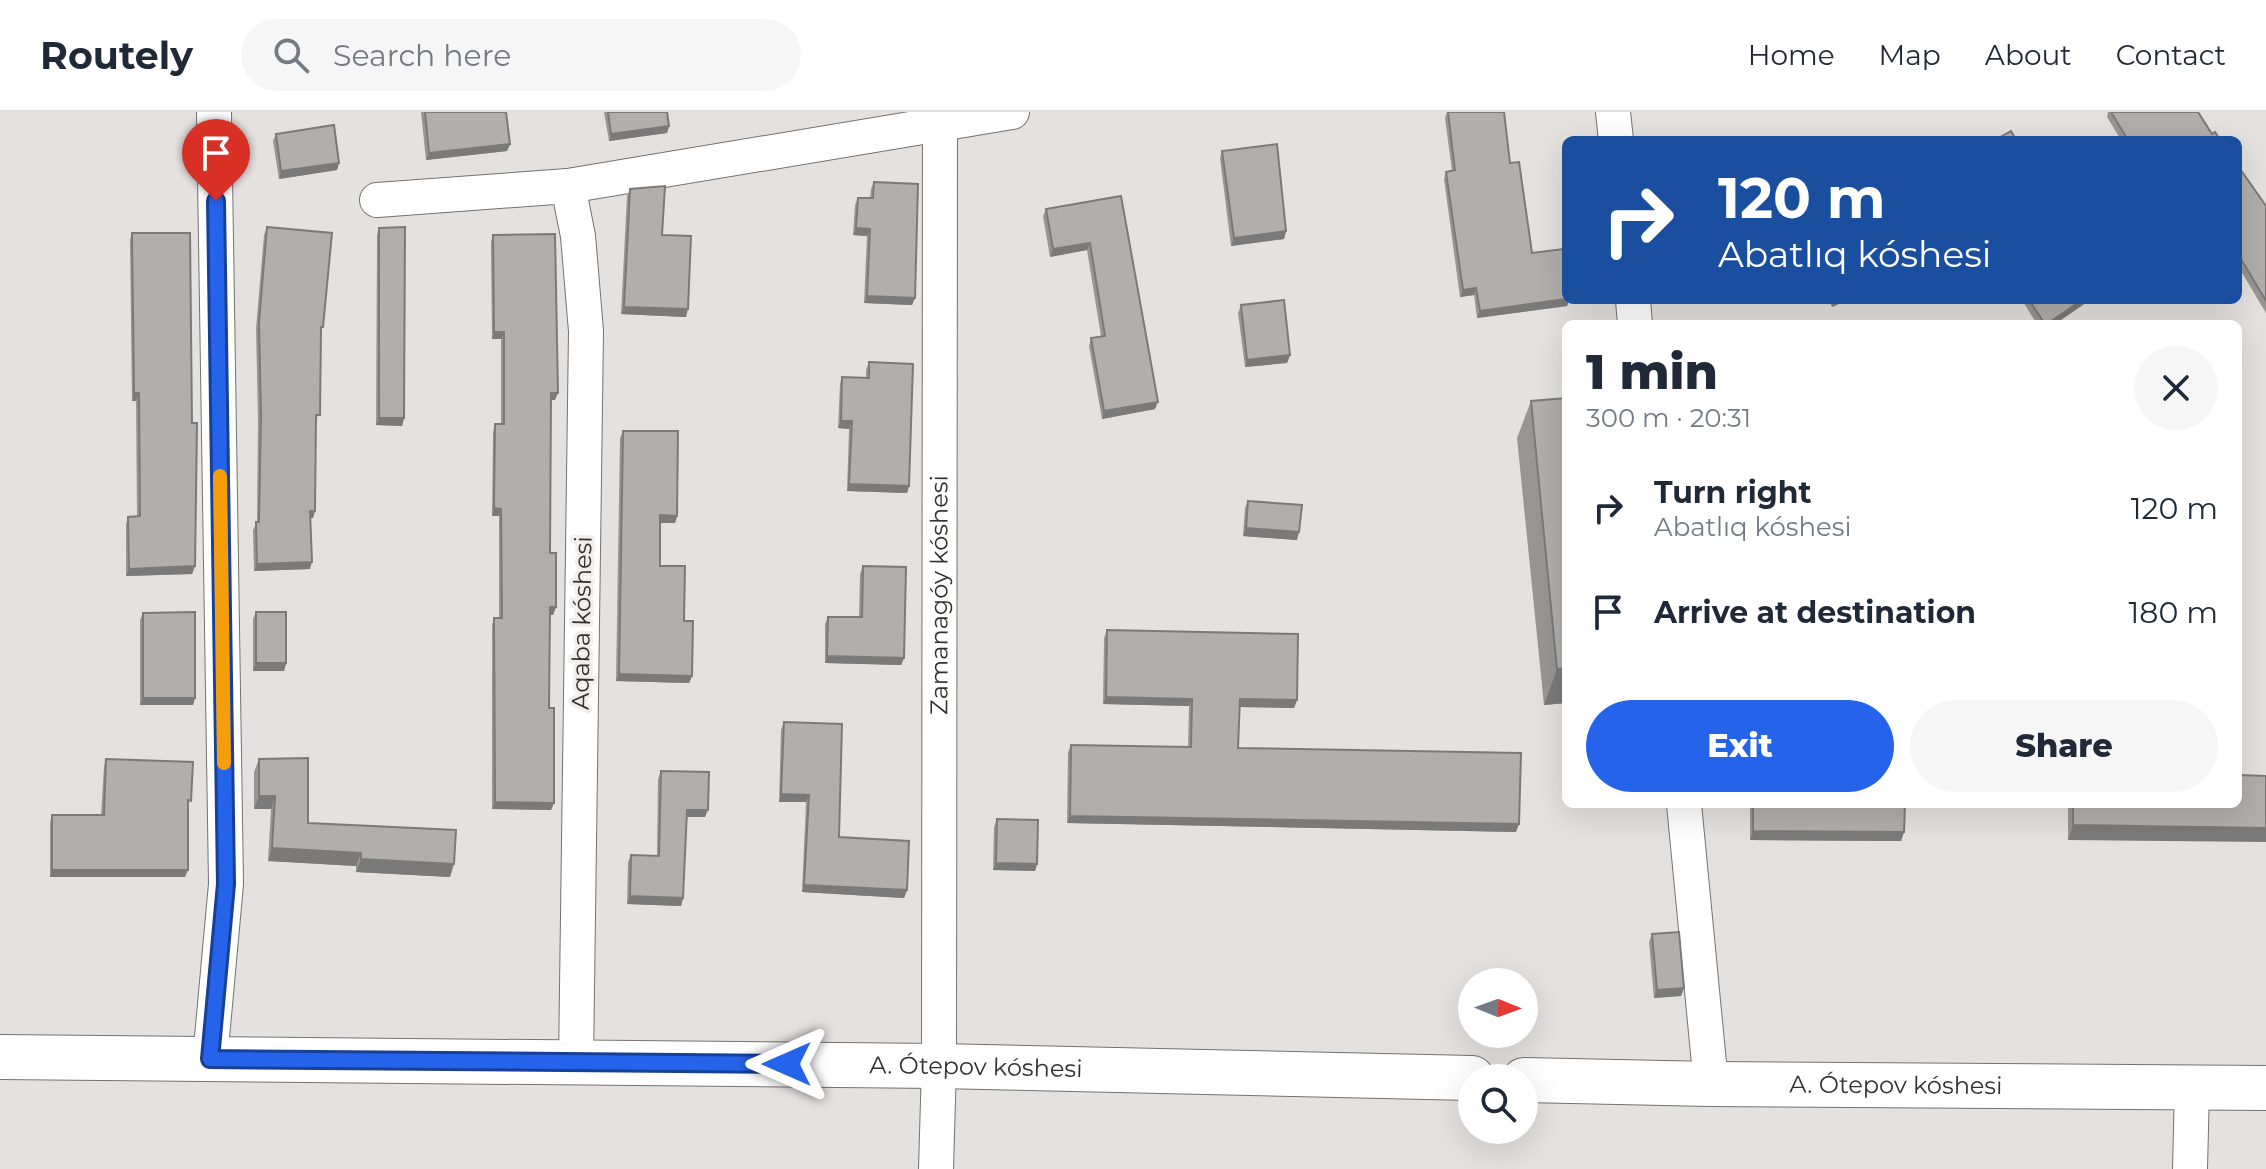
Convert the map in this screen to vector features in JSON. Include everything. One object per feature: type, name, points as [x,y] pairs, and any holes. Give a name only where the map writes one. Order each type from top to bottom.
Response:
[{"type":"main road","name":"A. Ótepov kóshesi","points":[[0,1057],[939,1066],[1458,1078]]},
{"type":"main road","name":"A. Ótepov kóshesi","points":[[1538,1080],[2266,1088]]},
{"type":"street","points":[[210,1059],[226,884],[214,112]]},
{"type":"street","points":[[377,200],[568,186],[1012,112]]},
{"type":"street","points":[[1613,112],[1616,136]]},
{"type":"street","name":"Zamanagóy kóshesi","points":[[936,1169],[939,1066],[940,123]]},
{"type":"street","name":"Aqaba kóshesi","points":[[568,186],[578,236],[586,331],[576,1062]]},
{"type":"street","points":[[1684,808],[1711,1084]]},
{"type":"street","points":[[2190,1169],[2192,1088]]},
{"type":"building","points":[[425,112],[506,112],[510,144],[429,153]]},
{"type":"building","points":[[608,112],[667,112],[669,126],[611,134]]},
{"type":"building","points":[[1448,112],[1504,112],[1510,163],[1519,162],[1532,253],[1562,249],[1562,300],[1480,311],[1476,288],[1463,290],[1446,172],[1455,170]]},
{"type":"building","points":[[2111,112],[2198,112],[2212,134],[2215,132],[2218,136],[2126,136]]},
{"type":"building","points":[[334,125],[339,163],[281,171],[276,134]]},
{"type":"building","points":[[1277,144],[1286,231],[1234,238],[1222,151]]},
{"type":"building","points":[[2242,172],[2266,206],[2266,301],[2242,261]]},
{"type":"building","points":[[874,182],[918,184],[915,298],[867,296],[870,229],[856,228],[858,198],[873,198]]},
{"type":"building","points":[[665,186],[662,235],[691,236],[688,309],[624,307],[630,189]]},
{"type":"building","points":[[1121,196],[1158,402],[1104,411],[1091,338],[1105,336],[1090,243],[1053,249],[1046,209]]},
{"type":"building","points":[[267,227],[332,233],[321,327],[315,511],[310,511],[312,562],[257,564],[261,415],[259,322]]},
{"type":"building","points":[[405,227],[404,418],[379,418],[379,228]]},
{"type":"building","points":[[132,233],[190,233],[192,423],[197,423],[195,566],[129,569],[128,517],[140,516],[139,393],[134,393]]},
{"type":"building","points":[[555,234],[558,393],[551,393],[550,553],[556,553],[556,607],[550,607],[549,708],[554,708],[554,803],[495,802],[494,618],[502,618],[501,509],[494,508],[495,424],[504,424],[504,332],[494,332],[493,235]]},
{"type":"building","points":[[1284,300],[1290,355],[1247,360],[1241,305]]},
{"type":"building","points":[[2032,304],[2076,304],[2053,320],[2042,320]]},
{"type":"building","points":[[869,362],[913,364],[909,486],[849,484],[852,421],[841,421],[842,377],[869,378]]},
{"type":"building","points":[[1562,398],[1562,668],[1557,669],[1531,401]]},
{"type":"building","points":[[623,431],[678,431],[677,516],[660,515],[660,566],[685,566],[684,621],[693,621],[692,676],[619,674]]},
{"type":"building","points":[[1248,501],[1302,505],[1299,532],[1246,528]]},
{"type":"building","points":[[863,566],[906,567],[904,658],[827,656],[828,617],[862,617]]},
{"type":"building","points":[[195,612],[195,698],[143,698],[143,613]]},
{"type":"building","points":[[256,612],[286,612],[286,663],[256,663]]},
{"type":"building","points":[[1107,630],[1298,634],[1297,700],[1240,699],[1238,748],[1521,753],[1519,824],[1070,816],[1071,745],[1191,747],[1192,699],[1106,697]]},
{"type":"building","points":[[784,722],[842,724],[839,837],[909,841],[907,890],[804,885],[809,795],[781,794]]},
{"type":"building","points":[[308,758],[308,823],[456,830],[454,864],[361,859],[361,853],[272,848],[275,796],[259,796],[259,759]]},
{"type":"building","points":[[106,759],[193,762],[191,801],[188,800],[188,870],[52,870],[52,815],[104,815]]},
{"type":"building","points":[[661,771],[709,772],[708,810],[687,810],[683,898],[630,896],[631,855],[659,856]]},
{"type":"building","points":[[2242,775],[2266,776],[2266,828],[2073,825],[2073,808],[2242,808]]},
{"type":"building","points":[[1753,808],[1905,808],[1904,832],[1753,831]]},
{"type":"building","points":[[997,819],[1038,820],[1037,864],[996,863]]},
{"type":"building","points":[[1679,932],[1684,988],[1657,990],[1652,934]]},
{"type":"slow traffic","points":[[220,476],[224,763]]},
{"type":"route","points":[[216,201],[226,884],[210,1059],[787,1064]]}]
